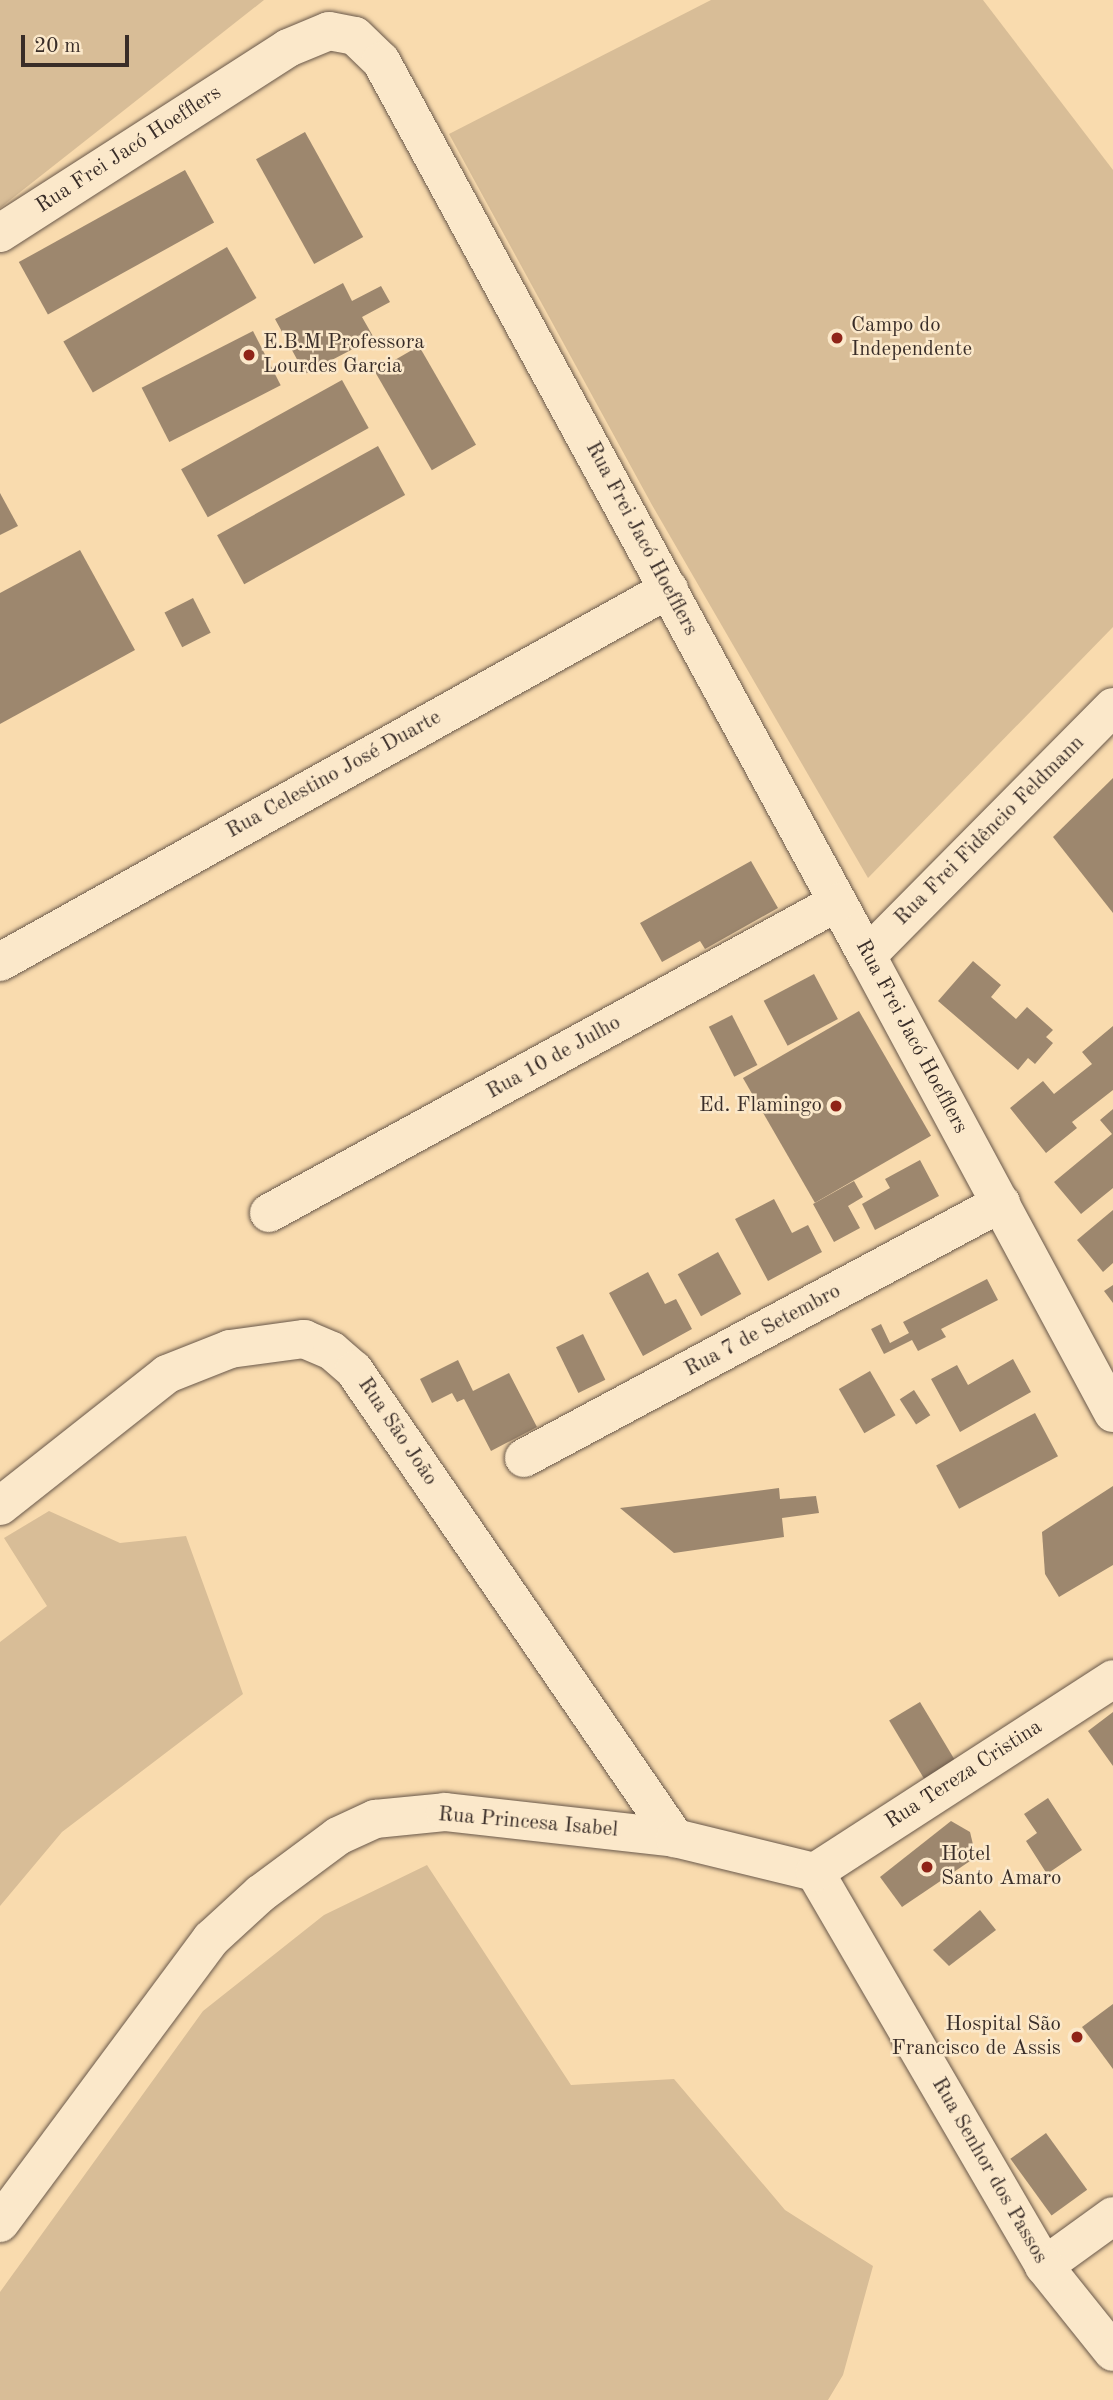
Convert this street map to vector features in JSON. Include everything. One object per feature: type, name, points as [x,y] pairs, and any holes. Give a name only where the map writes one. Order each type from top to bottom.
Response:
[{"type":"street","name":"Rua Frei Jacó Hoefflers","points":[[0,233],[288,48],[329,31],[355,36],[381,61],[1113,1413]]},
{"type":"street","name":"Rua Celestino José Duarte","points":[[0,962],[668,589]]},
{"type":"street","name":"Rua Frei Fidêncio Feldmann","points":[[867,956],[1113,707]]},
{"type":"street","name":"Rua 10 de Julho","points":[[269,1213],[838,902]]},
{"type":"street","name":"Rua 7 de Setembro","points":[[524,1458],[1001,1203]]},
{"type":"street","name":"Rua São João","points":[[0,1506],[167,1374],[230,1349],[304,1339],[332,1351],[354,1370],[675,1838]]},
{"type":"street","name":"Rua Tereza Cristina","points":[[815,1872],[1113,1679]]},
{"type":"street","name":"Rua Princesa Isabel","points":[[0,2223],[211,1939],[260,1894],[338,1836],[375,1819],[445,1812],[675,1838],[815,1872]]},
{"type":"street","name":"Rua Senhor dos Passos","points":[[815,1872],[1044,2266],[1113,2352]]},
{"type":"street","points":[[1044,2266],[1113,2216]]},
{"type":"shaded area","points":[[0,0],[264,0],[0,208]]},
{"type":"shaded area","name":"Campo do Independente","points":[[711,0],[983,0],[1113,170],[1113,627],[868,878],[652,505],[449,134]]},
{"type":"shaded area","points":[[49,1511],[120,1543],[186,1536],[243,1694],[62,1832],[0,1906],[0,1642],[47,1606],[4,1538]]},
{"type":"shaded area","points":[[427,1865],[571,2085],[674,2079],[785,2210],[873,2266],[843,2375],[828,2400],[0,2400],[0,2292],[203,2011],[324,1915]]},
{"type":"building","points":[[305,132],[363,237],[314,264],[256,159]]},
{"type":"building","points":[[185,170],[214,222],[48,315],[19,262]]},
{"type":"building","points":[[227,247],[256,298],[93,393],[63,342]]},
{"type":"building","points":[[343,283],[352,301],[381,286],[390,302],[362,317],[374,338],[305,374],[275,319]]},
{"type":"building","points":[[253,331],[281,385],[169,442],[142,388]]},
{"type":"building","points":[[419,346],[476,445],[432,470],[375,372]]},
{"type":"building","points":[[342,380],[369,428],[208,517],[181,469]]},
{"type":"building","points":[[378,446],[405,495],[244,584],[217,535]]},
{"type":"building","points":[[0,493],[18,526],[0,535]]},
{"type":"building","points":[[80,550],[135,650],[0,724],[0,593]]},
{"type":"building","points":[[193,598],[211,633],[182,647],[164,613]]},
{"type":"building","points":[[1113,778],[1113,913],[1053,837]]},
{"type":"building","points":[[751,861],[778,908],[705,949],[700,941],[662,962],[640,923]]},
{"type":"building","points":[[973,961],[1001,985],[991,997],[1016,1019],[1027,1007],[1053,1030],[1046,1037],[1053,1043],[1035,1064],[1028,1058],[1018,1070],[938,1001]]},
{"type":"building","points":[[814,974],[838,1019],[788,1046],[764,1001]]},
{"type":"building","name":"Ed. Flamingo","points":[[859,1011],[931,1136],[815,1203],[743,1078]]},
{"type":"building","points":[[732,1015],[757,1065],[734,1077],[709,1027]]},
{"type":"building","points":[[1113,1026],[1113,1090],[1072,1122],[1077,1128],[1046,1153],[1010,1108],[1043,1081],[1054,1094],[1092,1064],[1082,1052]]},
{"type":"building","points":[[1113,1109],[1113,1188],[1081,1214],[1054,1182],[1112,1134],[1100,1120]]},
{"type":"building","points":[[920,1160],[939,1196],[875,1230],[862,1204],[890,1188],[885,1179]]},
{"type":"building","points":[[854,1181],[863,1197],[848,1206],[860,1228],[834,1242],[813,1204]]},
{"type":"building","points":[[774,1199],[792,1233],[808,1225],[822,1252],[768,1281],[735,1219]]},
{"type":"building","points":[[1113,1210],[1113,1263],[1103,1272],[1077,1240]]},
{"type":"building","points":[[718,1252],[741,1294],[701,1316],[678,1274]]},
{"type":"building","points":[[648,1272],[665,1304],[676,1299],[692,1329],[643,1356],[609,1293]]},
{"type":"building","points":[[987,1279],[998,1300],[941,1329],[946,1337],[918,1351],[912,1340],[884,1354],[871,1329],[881,1324],[890,1343],[909,1333],[903,1322]]},
{"type":"building","points":[[1113,1285],[1113,1303],[1104,1291]]},
{"type":"building","points":[[583,1334],[605,1380],[578,1393],[556,1347]]},
{"type":"building","points":[[1013,1359],[1031,1392],[960,1432],[931,1379],[957,1365],[968,1385]]},
{"type":"building","points":[[458,1360],[473,1391],[509,1373],[537,1427],[491,1451],[464,1399],[457,1402],[452,1393],[432,1403],[420,1379]]},
{"type":"building","points":[[870,1371],[896,1415],[864,1433],[839,1389]]},
{"type":"building","points":[[914,1390],[930,1415],[916,1424],[900,1399]]},
{"type":"building","points":[[1035,1413],[1058,1456],[959,1509],[936,1466]]},
{"type":"building","points":[[1113,1486],[1113,1565],[1059,1597],[1045,1574],[1042,1532]]},
{"type":"building","points":[[779,1488],[780,1499],[816,1496],[819,1513],[782,1518],[784,1537],[674,1553],[620,1508]]},
{"type":"building","points":[[920,1702],[957,1764],[926,1782],[889,1721]]},
{"type":"building","points":[[1113,1712],[1113,1766],[1088,1731]]},
{"type":"building","points":[[1048,1798],[1082,1850],[1047,1874],[1026,1841],[1037,1833],[1024,1814]]},
{"type":"building","name":"Hotel Santo Amaro","points":[[951,1821],[970,1832],[976,1857],[902,1907],[880,1877]]},
{"type":"building","points":[[980,1910],[996,1930],[949,1966],[933,1950]]},
{"type":"building","points":[[1113,2004],[1113,2069],[1082,2027]]},
{"type":"building","points":[[1046,2133],[1087,2190],[1052,2215],[1010,2159]]},
{"type":"place","name":"Campo do Independente","points":[[837,338]]},
{"type":"place","name":"E.B.M Professora Lourdes Garcia","points":[[249,355]]},
{"type":"place","name":"Ed. Flamingo","points":[[836,1106]]},
{"type":"place","name":"Hotel Santo Amaro","points":[[927,1867]]},
{"type":"place","name":"Hospital São Francisco de Assis","points":[[1077,2037]]}]
